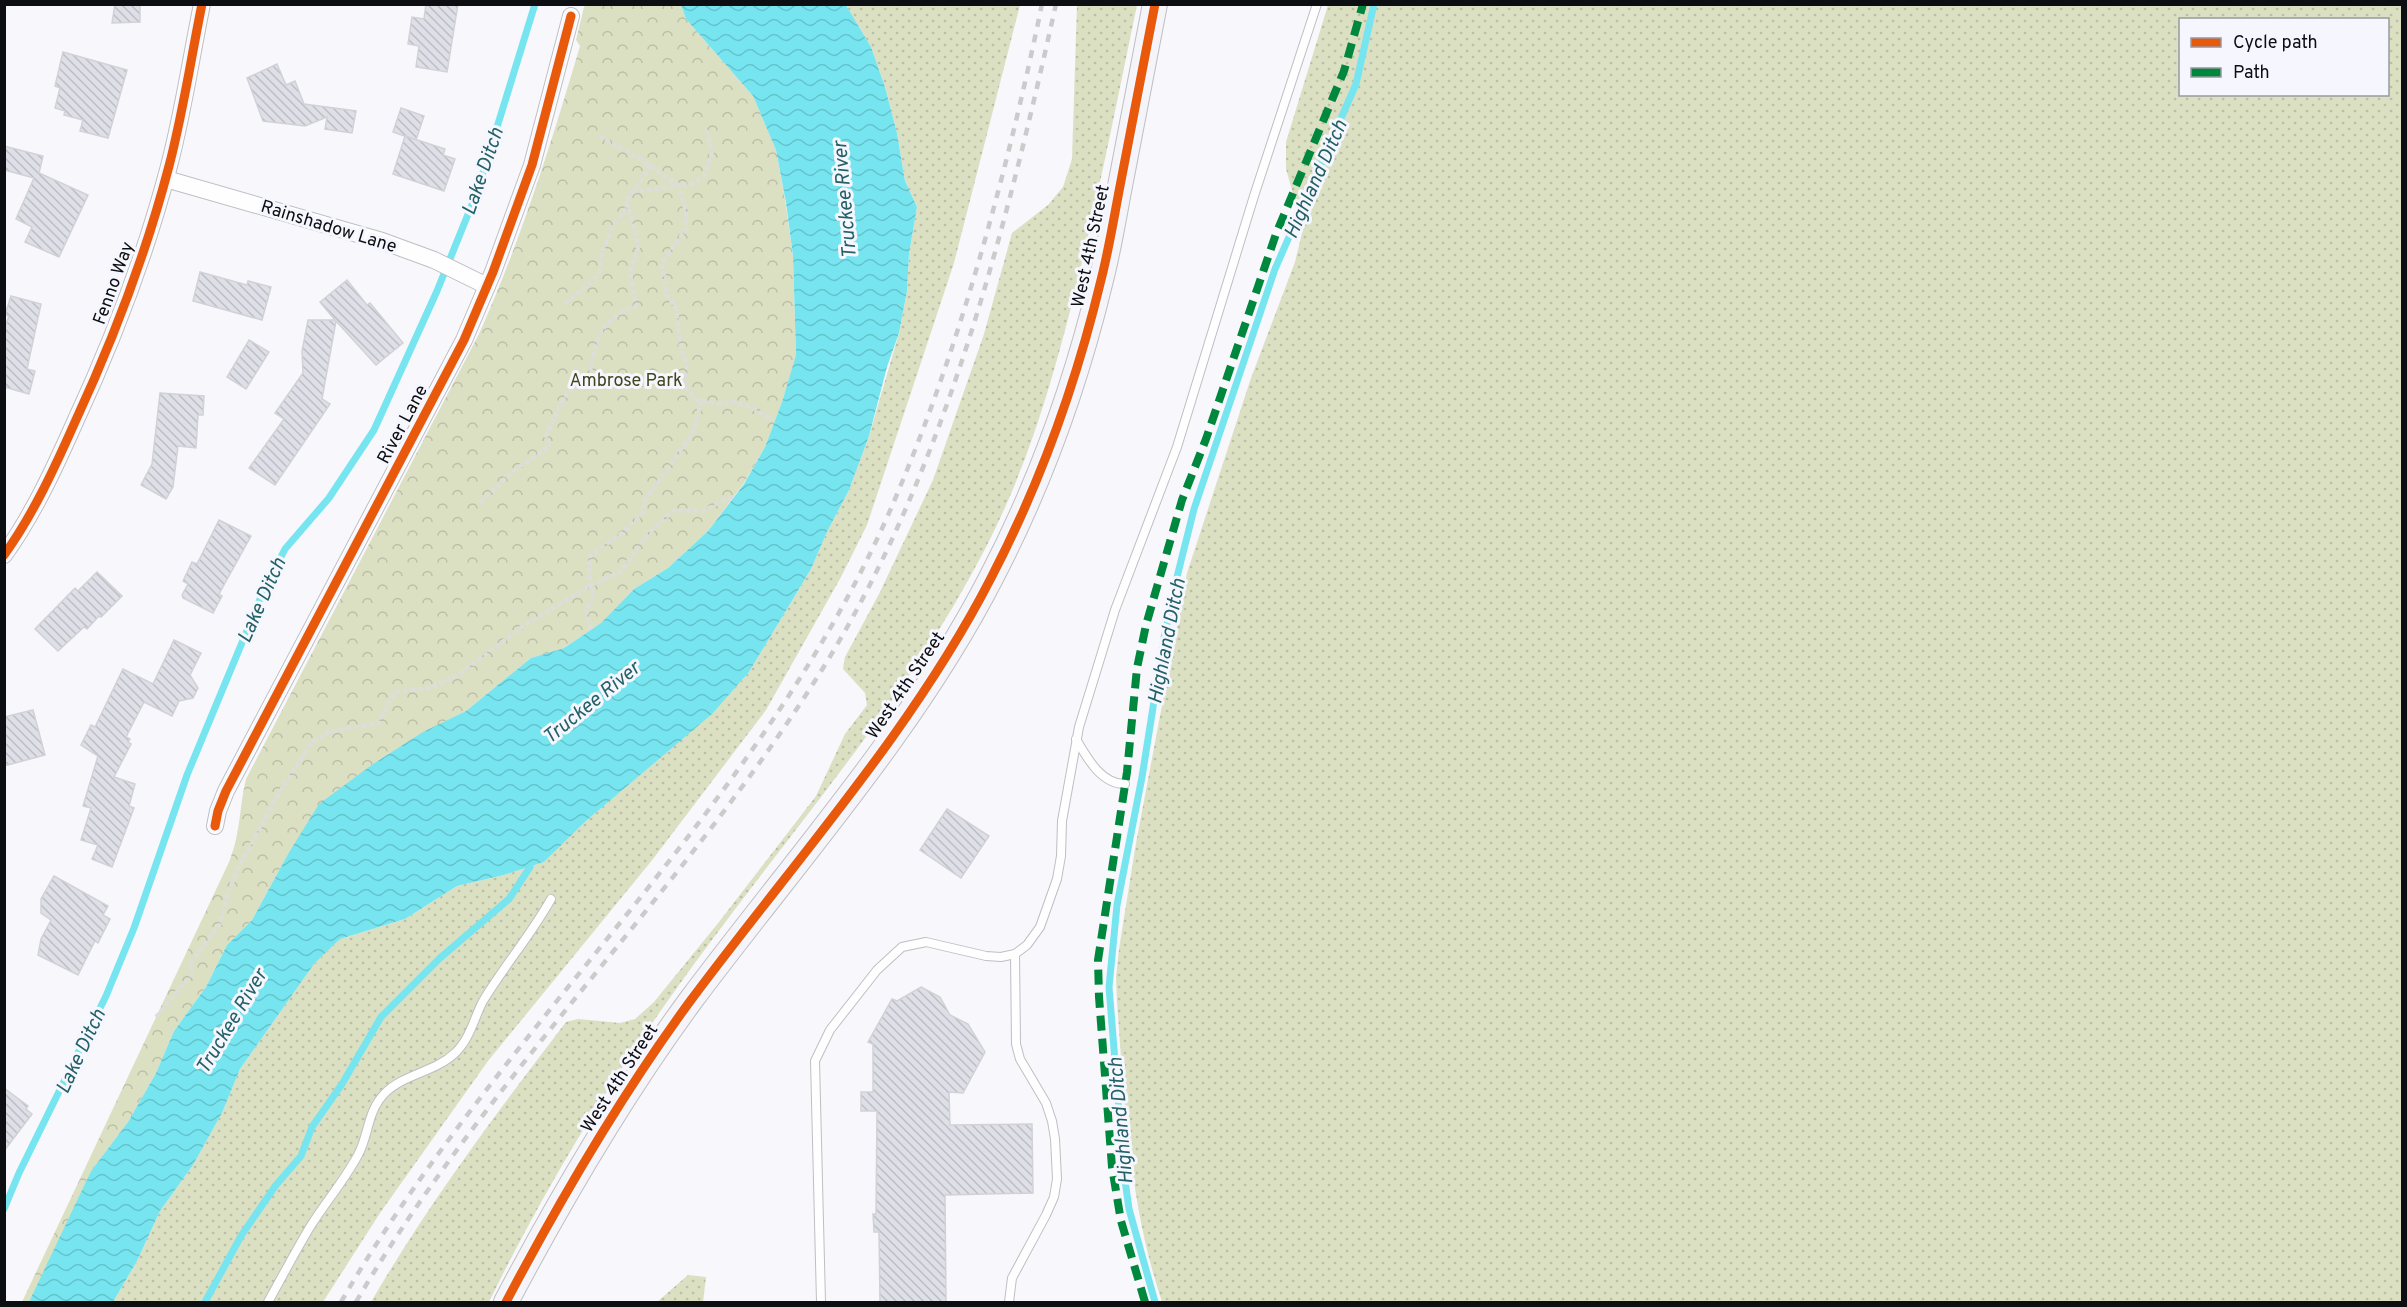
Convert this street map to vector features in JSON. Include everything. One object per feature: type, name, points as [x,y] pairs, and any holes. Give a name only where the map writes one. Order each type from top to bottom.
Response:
[{"type":"main road","name":"West 4th Street","points":[[506,1302],[586,1159],[639,1075],[689,1002],[883,748],[958,637],[991,579],[1042,468],[1066,404],[1084,346],[1102,278],[1155,4]]},
{"type":"street","name":"Fenno Way","points":[[4,555],[61,453],[88,393],[132,282],[166,178],[202,4]]},
{"type":"street","name":"River Lane","points":[[214,826],[226,791],[443,382],[487,286],[532,165],[571,16]]},
{"type":"street","name":"Rainshadow Lane","points":[[166,178],[382,241],[434,260],[487,286]]},
{"type":"lane","points":[[821,1302],[815,1061],[823,1042],[877,970],[902,947],[926,942],[986,956],[1015,954],[1027,945],[1040,927],[1057,879],[1061,856],[1062,821],[1076,739],[1115,610],[1177,447],[1254,196],[1317,4]]},
{"type":"lane","points":[[1076,739],[1089,761],[1105,777],[1117,784],[1125,784]]},
{"type":"lane","points":[[268,1302],[311,1226],[346,1177],[360,1151],[370,1115],[385,1093],[435,1068],[456,1053],[469,1035],[482,1004],[507,963],[534,930],[551,899]]},
{"type":"lane","points":[[1009,1302],[1012,1278],[1046,1215],[1054,1197],[1057,1179],[1052,1121],[1046,1102],[1020,1059],[1016,1044],[1015,954]]},
{"type":"path","points":[[631,192],[648,189],[661,190],[692,184],[704,176],[712,152],[706,129]]},
{"type":"path","points":[[599,136],[650,165],[678,185],[686,212],[686,229],[662,262],[667,296],[676,308],[681,349],[687,366],[684,381],[688,391],[697,400],[723,404],[733,402],[753,408],[773,420]]},
{"type":"path","points":[[480,502],[496,490],[517,468],[544,451],[549,444],[546,436],[564,398],[589,377],[594,344],[607,320],[636,306],[630,272],[638,249],[636,233],[626,201],[650,165]]},
{"type":"path","points":[[565,303],[595,279],[600,270],[601,255],[612,226],[628,206]]},
{"type":"path","points":[[591,629],[586,610],[594,595],[590,586],[589,557],[623,532],[644,512],[645,500],[695,428],[701,401]]},
{"type":"path","points":[[156,1017],[192,974],[190,963],[220,924],[227,895],[238,869],[276,798],[311,743],[329,732],[365,728],[379,723],[389,701],[396,692],[428,688],[457,676],[526,624],[590,586],[620,572],[650,532],[674,510],[704,511],[733,497]]},
{"type":"green space","name":"Ambrose Park","points":[[587,4],[681,5],[686,19],[753,96],[776,150],[793,256],[796,356],[765,447],[744,483],[708,531],[668,568],[634,589],[601,623],[564,648],[531,658],[466,711],[423,733],[373,764],[288,854],[252,920],[227,945],[206,987],[174,1031],[156,1073],[128,1122],[91,1171],[38,1286],[29,1302],[22,1302],[229,862],[236,841],[246,779],[479,334],[522,227],[546,155],[580,46],[576,40],[584,7]]},
{"type":"green space","points":[[848,5],[1020,5],[954,263],[867,525],[841,577],[766,710],[653,859],[488,1061],[380,1213],[323,1302],[113,1302],[137,1261],[160,1211],[193,1165],[222,1113],[240,1069],[314,964],[340,939],[405,919],[457,886],[504,875],[544,862],[586,821],[711,714],[749,672],[811,569],[849,490],[869,436],[899,333],[907,291],[909,254],[917,207],[905,181],[897,133],[885,87],[871,47],[847,7]]},
{"type":"green space","points":[[1077,5],[1137,5],[1094,211],[1060,349],[1027,452],[984,551],[955,604],[890,704],[709,944],[648,1030],[563,1163],[489,1302],[371,1302],[440,1194],[489,1124],[566,1022],[578,1019],[620,1023],[635,1019],[654,1002],[816,796],[845,734],[867,705],[865,693],[843,669],[845,657],[879,594],[933,480],[984,334],[1012,233],[1048,205],[1063,187],[1072,159]]},
{"type":"green space","points":[[1328,5],[2402,5],[2402,1302],[1162,1302],[1142,1229],[1130,1153],[1117,1001],[1116,977],[1119,949],[1136,843],[1187,573],[1251,378],[1295,262],[1303,229],[1286,169],[1286,142]]},
{"type":"green space","points":[[688,1275],[706,1277],[703,1302],[657,1302]]},
{"type":"water","name":"Truckee River","points":[[681,5],[846,5],[871,47],[885,87],[897,133],[905,181],[917,207],[909,254],[907,291],[899,333],[887,367],[869,436],[849,490],[811,569],[749,672],[712,714],[586,821],[544,862],[504,875],[457,886],[405,919],[340,939],[314,964],[240,1069],[222,1113],[193,1165],[160,1211],[137,1261],[113,1302],[29,1302],[91,1171],[128,1122],[156,1073],[174,1031],[206,987],[227,945],[252,920],[288,854],[319,804],[373,764],[423,732],[466,711],[531,658],[564,648],[601,623],[634,589],[668,568],[708,531],[744,484],[765,447],[796,355],[793,256],[776,150],[753,96],[686,19]]},
{"type":"building","points":[[115,4],[140,4],[140,22],[112,23]]},
{"type":"building","points":[[426,4],[458,4],[447,72],[416,67],[419,46],[408,44],[412,17],[424,19]]},
{"type":"building","points":[[63,52],[127,70],[108,138],[80,131],[83,120],[64,115],[65,111],[55,108],[60,88],[55,86]]},
{"type":"building","points":[[277,64],[286,85],[295,81],[304,104],[356,111],[352,133],[325,129],[327,117],[305,126],[263,121],[247,78]]},
{"type":"building","points":[[401,108],[424,116],[416,140],[393,132]]},
{"type":"building","points":[[405,136],[445,149],[443,155],[455,159],[444,191],[393,174]]},
{"type":"building","points":[[4,146],[43,156],[39,173],[88,195],[59,257],[25,242],[32,227],[16,219],[34,178],[4,170]]},
{"type":"building","points":[[200,272],[247,285],[248,281],[271,287],[262,320],[193,301]]},
{"type":"building","points":[[347,280],[367,305],[370,303],[403,343],[376,365],[336,321],[322,399],[330,404],[275,485],[249,468],[284,419],[275,413],[303,373],[302,351],[308,320],[335,320],[320,302]]},
{"type":"building","points":[[11,296],[41,304],[27,369],[35,371],[29,394],[4,387],[4,330],[9,316],[5,315]]},
{"type":"building","points":[[249,340],[269,352],[246,389],[227,377]]},
{"type":"building","points":[[160,393],[204,396],[203,415],[198,415],[196,448],[178,446],[173,487],[166,499],[141,485],[152,464]]},
{"type":"building","points":[[219,520],[251,536],[219,594],[222,596],[213,613],[183,598],[182,595],[188,584],[183,581],[192,562],[197,564]]},
{"type":"building","points":[[97,572],[122,596],[101,617],[99,616],[87,629],[84,627],[58,651],[35,629],[75,588],[78,591]]},
{"type":"building","points":[[174,640],[201,653],[190,675],[198,688],[193,698],[179,701],[172,716],[144,702],[126,737],[130,739],[128,742],[131,744],[114,777],[135,784],[129,806],[134,808],[112,867],[92,859],[98,845],[81,840],[91,808],[83,806],[98,756],[81,745],[91,725],[95,727],[123,669],[153,684]]},
{"type":"building","points":[[33,710],[45,755],[4,766],[4,717]]},
{"type":"building","points":[[947,809],[989,836],[961,878],[920,850]]},
{"type":"building","points":[[54,876],[108,906],[103,915],[110,919],[98,943],[95,941],[78,975],[38,955],[41,939],[51,920],[41,913],[41,899]]},
{"type":"building","points":[[921,987],[940,997],[950,1015],[968,1024],[985,1052],[963,1093],[949,1092],[950,1125],[1032,1124],[1033,1193],[945,1195],[946,1302],[880,1302],[879,1232],[874,1232],[873,1214],[876,1214],[877,1111],[861,1111],[861,1092],[873,1092],[873,1044],[868,1042],[892,999],[897,1001]]},
{"type":"building","points":[[4,1088],[28,1106],[26,1109],[32,1114],[4,1151]]},
{"type":"waterway","name":"Lake Ditch","points":[[4,1209],[19,1173],[106,996],[134,928],[187,775],[263,592],[285,549],[329,498],[374,430],[437,291],[477,192],[535,4]]},
{"type":"waterway","name":"Highland Ditch","points":[[1155,1302],[1129,1209],[1124,1173],[1109,987],[1117,905],[1142,777],[1164,638],[1194,509],[1275,269],[1356,84],[1374,4]]},
{"type":"waterway","points":[[205,1302],[241,1236],[276,1185],[301,1156],[312,1127],[342,1084],[381,1017],[440,958],[509,899],[530,867]]},
{"type":"railway","points":[[341,1302],[389,1225],[441,1150],[496,1077],[722,792],[774,718],[843,606],[900,487],[944,371],[999,188],[1042,4]]},
{"type":"railway","points":[[356,1302],[407,1221],[462,1143],[700,843],[757,766],[811,687],[857,609],[897,528],[932,444],[963,357],[1014,181],[1056,4]]},
{"type":"marked path","points":[[1145,1302],[1121,1221],[1112,1167],[1098,960],[1127,772],[1137,668],[1146,625],[1182,500],[1206,439],[1276,234],[1344,71],[1363,4]]},
{"type":"cycle path","points":[[4,555],[25,524],[51,473],[89,391],[128,296],[169,166],[202,4]]},
{"type":"cycle path","points":[[506,1302],[570,1186],[640,1073],[691,1000],[889,742],[926,689],[991,578],[1041,470],[1068,395],[1091,319],[1109,245],[1155,4]]},
{"type":"cycle path","points":[[215,826],[226,791],[464,340],[493,272],[532,165],[571,16]]}]
